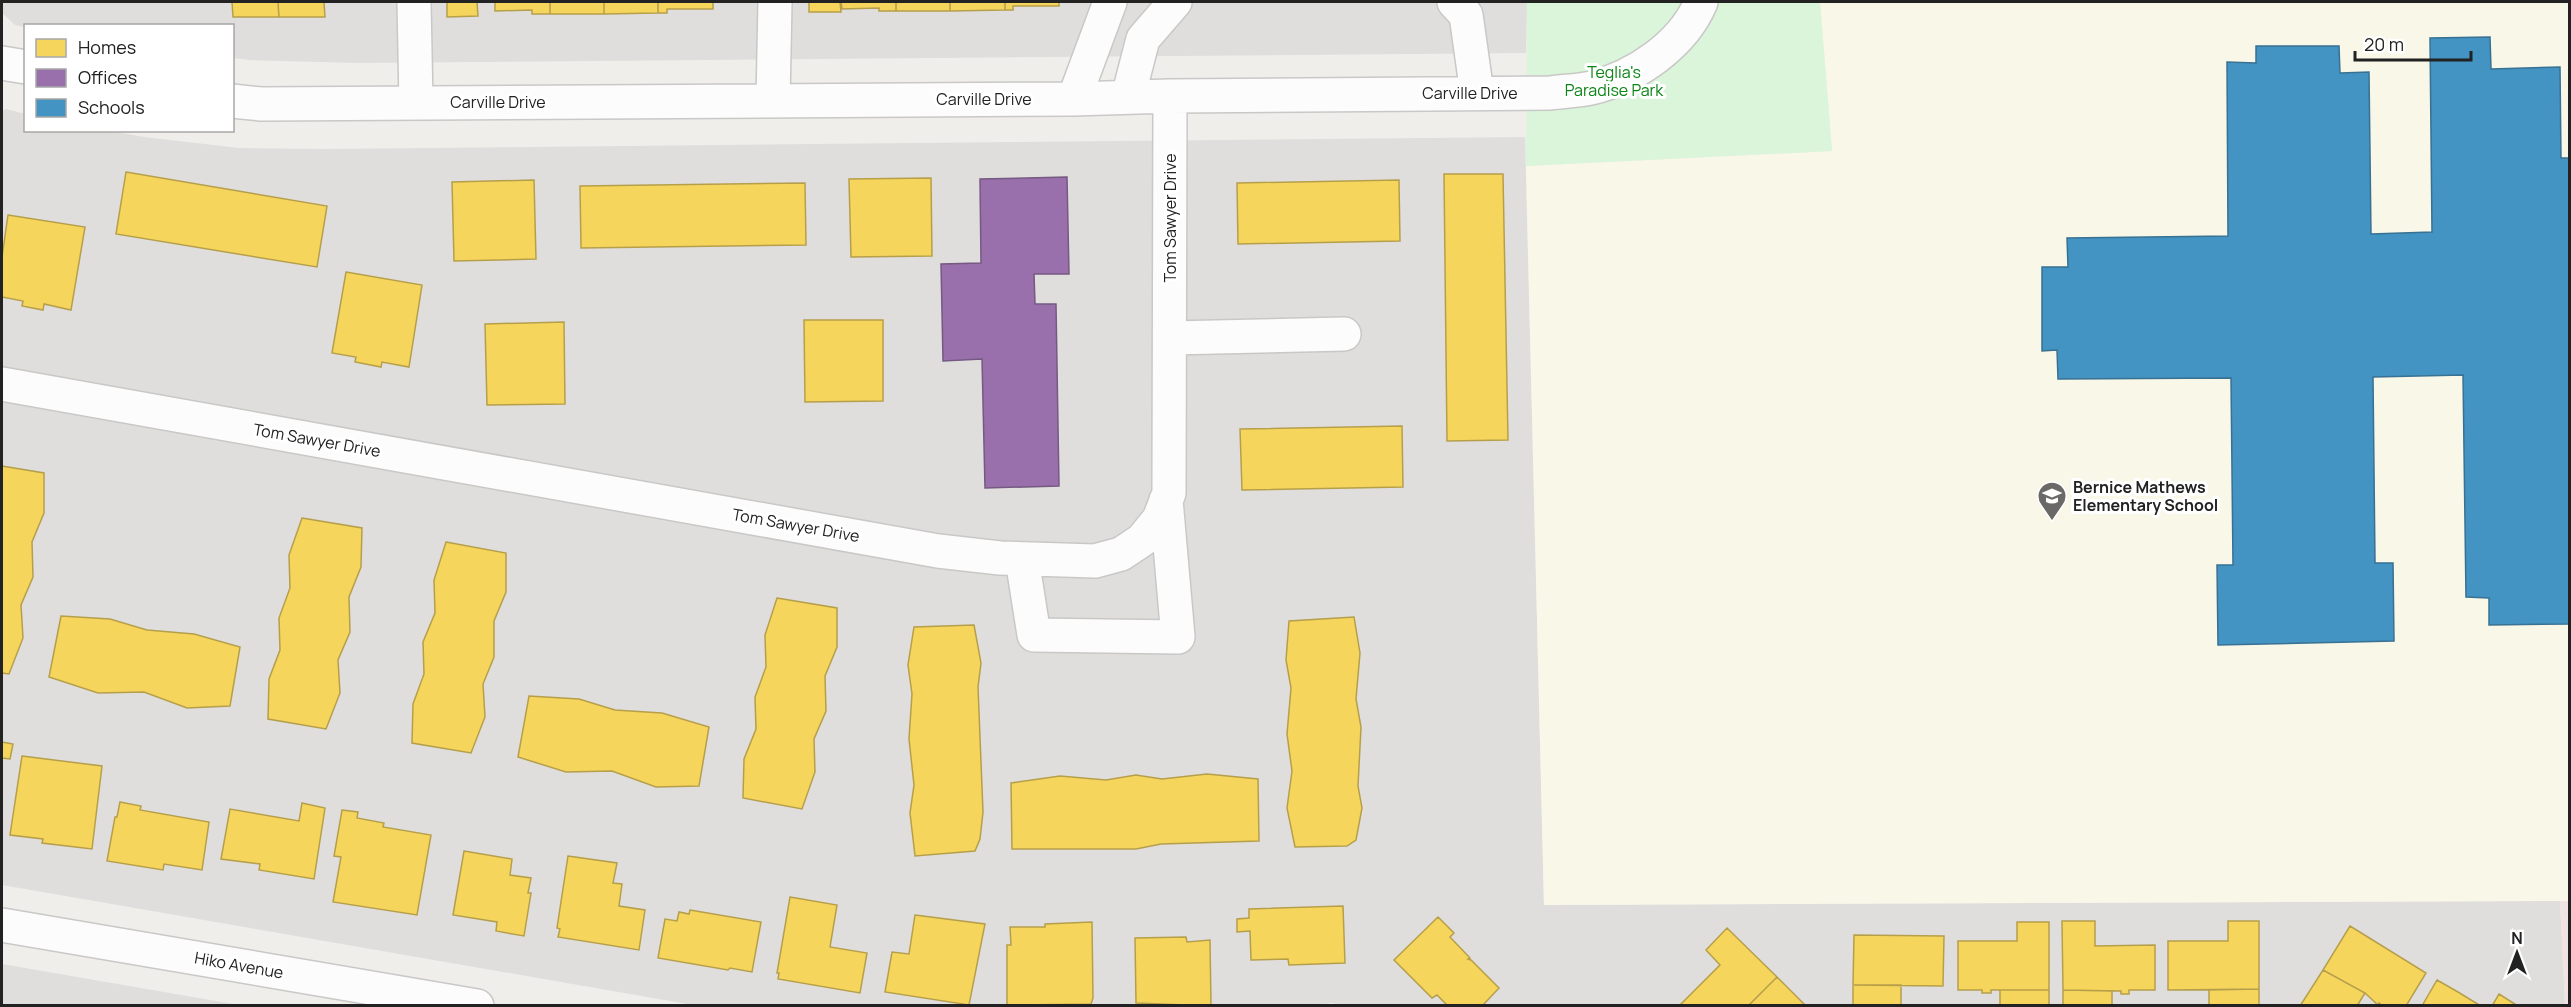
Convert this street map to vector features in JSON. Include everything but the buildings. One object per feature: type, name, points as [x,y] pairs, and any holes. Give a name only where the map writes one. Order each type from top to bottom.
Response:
[{"type":"street","points":[[414,2],[416,103]]},
{"type":"street","points":[[773,100],[775,2]]},
{"type":"street","points":[[1074,99],[1110,2]]},
{"type":"street","points":[[1454,2],[1466,15],[1477,93]]},
{"type":"street","name":"Carville Drive","points":[[234,101],[261,104],[1074,99],[1550,93],[1591,88],[1626,75],[1662,52],[1673,42],[1701,2]]},
{"type":"street","points":[[1128,97],[1143,39],[1171,4]]},
{"type":"street","points":[[2,63],[24,67]]},
{"type":"street","name":"Tom Sawyer Drive","points":[[2,384],[938,551],[1022,559],[1095,561],[1120,554],[1142,540],[1159,519],[1169,493],[1170,96]]},
{"type":"street","points":[[1170,338],[1344,334]]},
{"type":"street","points":[[1022,559],[1034,636],[1178,637],[1167,500]]},
{"type":"street","name":"Hiko Avenue","points":[[2,925],[477,1005]]},
{"type":"shaded area","points":[[2,2],[1527,2],[1526,53],[357,63],[234,58],[234,24],[24,24],[24,27],[15,25],[2,13]]},
{"type":"shaded area","name":"Bernice Mathews Elementary School","points":[[1820,2],[2569,2],[2569,901],[1544,905],[1526,166],[1832,151]]},
{"type":"shaded area","points":[[6,109],[24,114],[24,132],[116,132],[239,148],[1525,137],[1544,905],[2560,901],[2565,1005],[1350,1006],[1331,1003],[1315,1006],[693,1005],[2,885],[2,111]]},
{"type":"shaded area","points":[[2560,901],[2569,901],[2569,1005],[2565,1005]]},
{"type":"shaded area","points":[[2,964],[239,1005],[2,1005]]},
{"type":"green space","name":"Teglia's Paradise Park","points":[[1527,2],[1820,2],[1832,151],[1526,166]]},
{"type":"place","name":"Bernice Mathews Elementary School","points":[[2052,522]]}]
